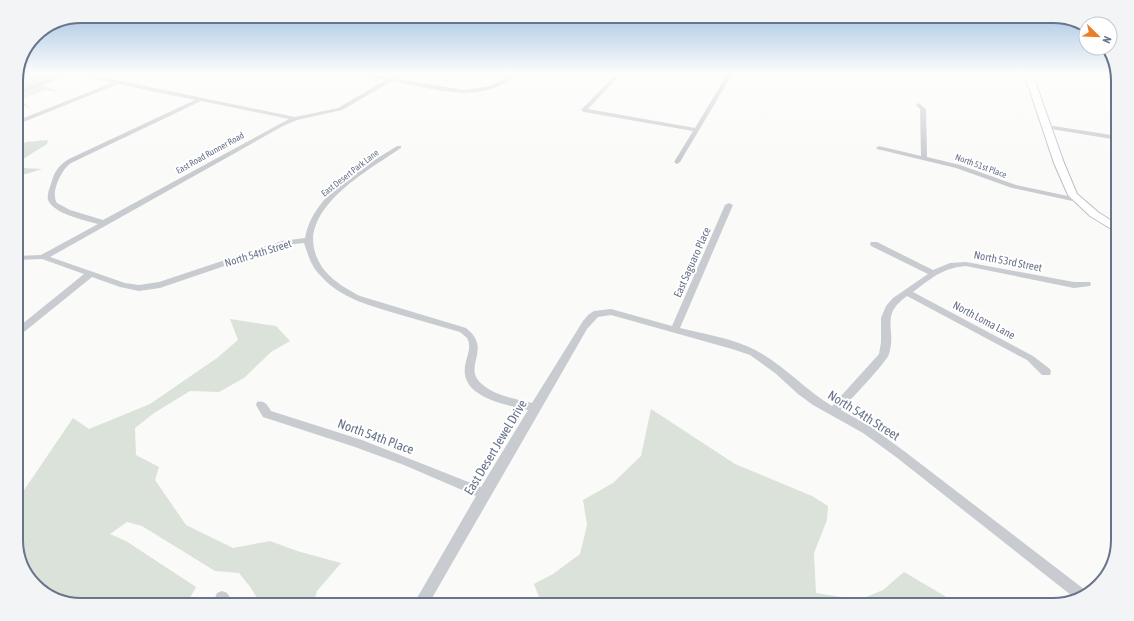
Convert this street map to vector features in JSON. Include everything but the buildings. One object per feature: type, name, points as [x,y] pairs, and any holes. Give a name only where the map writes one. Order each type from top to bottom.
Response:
[{"type":"street","points":[[23,119],[68,102]]},
{"type":"street","points":[[104,223],[63,210],[54,204],[51,196],[60,167],[73,159],[195,102]]},
{"type":"street","points":[[215,102],[295,119]]},
{"type":"street","name":"East Road Runner Road","points":[[23,258],[43,257],[281,125],[295,119],[340,109],[352,102]]},
{"type":"street","points":[[592,102],[584,110],[696,130]]},
{"type":"street","points":[[677,162],[713,102]]},
{"type":"street","points":[[1038,102],[1070,189],[1077,200],[1111,225]]},
{"type":"street","points":[[919,105],[923,109],[924,158]]},
{"type":"street","points":[[1047,127],[1111,137]]},
{"type":"street","name":"East Desert Park Lane","points":[[307,240],[316,215],[325,203],[335,193],[399,147]]},
{"type":"street","name":"North 51st Place","points":[[879,148],[958,166],[1014,187],[1077,200]]},
{"type":"street","name":"East Saguaro Place","points":[[675,328],[729,205]]},
{"type":"street","name":"North 54th Street","points":[[43,257],[123,285],[139,288],[149,287],[285,244],[307,240],[310,254],[316,265],[339,288],[365,301],[463,330],[470,334],[474,342],[469,367],[469,376],[479,388],[493,395],[534,408]]},
{"type":"street","points":[[874,244],[933,274]]},
{"type":"street","name":"East Road Runner Road","points":[[23,254],[29,254],[31,257]]},
{"type":"street","name":"North 53rd Street","points":[[834,412],[884,354],[886,342],[886,318],[889,308],[896,300],[933,274],[953,265],[966,264],[1074,285],[1087,284]]},
{"type":"street","points":[[23,328],[90,274]]},
{"type":"street","name":"North Loma Lane","points":[[908,293],[1030,358],[1046,372]]},
{"type":"street","name":"North 54th Street","points":[[602,312],[611,312],[675,328],[753,353],[779,370],[802,391],[834,412],[866,430],[900,454],[1078,593]]},
{"type":"street","name":"East Desert Jewel Drive","points":[[424,598],[534,408],[590,317],[602,312]]},
{"type":"street","name":"North 54th Place","points":[[261,405],[267,414],[358,443],[484,494]]},
{"type":"shaded area","points":[[23,102],[24,103],[31,108],[23,105]]},
{"type":"shaded area","points":[[48,140],[47,144],[23,159],[23,144],[26,142]]},
{"type":"shaded area","points":[[23,168],[42,169],[23,174]]},
{"type":"shaded area","points":[[230,319],[276,326],[290,341],[271,352],[244,378],[219,392],[190,391],[154,413],[135,428],[136,455],[159,467],[155,480],[186,525],[233,548],[270,541],[297,551],[341,563],[317,591],[315,598],[257,598],[239,573],[215,571],[142,526],[127,522],[110,534],[126,541],[196,587],[191,598],[73,598],[55,592],[43,584],[29,566],[24,552],[23,492],[73,418],[89,429],[150,404],[217,358],[238,340]]},
{"type":"shaded area","points":[[651,409],[735,464],[812,496],[828,506],[827,520],[814,553],[816,593],[847,598],[539,598],[534,584],[553,574],[580,554],[587,525],[583,500],[613,483],[641,456]]},
{"type":"shaded area","points":[[904,572],[948,598],[864,598],[883,590]]}]
